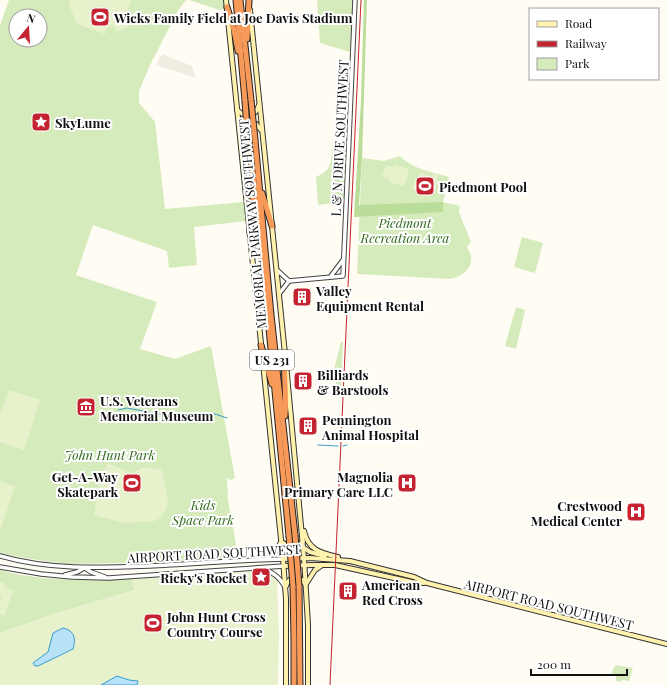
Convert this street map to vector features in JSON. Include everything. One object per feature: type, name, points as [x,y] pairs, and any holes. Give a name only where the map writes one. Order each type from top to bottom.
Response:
[{"type":"highway","name":"MEMORIAL PARKWAY SOUTHWEST","points":[[236,0],[248,141],[257,204],[289,536],[293,586],[294,685]]},
{"type":"highway","name":"MEMORIAL PARKWAY SOUTHWEST","points":[[240,0],[255,140],[271,315],[284,423],[295,535],[299,586],[300,685]]},
{"type":"highway","points":[[245,46],[249,0]]},
{"type":"highway","points":[[227,7],[241,62]]},
{"type":"highway","points":[[259,181],[272,226]]},
{"type":"highway","points":[[250,233],[254,184]]},
{"type":"highway","points":[[261,345],[275,398]]},
{"type":"highway","points":[[284,423],[286,406],[284,366],[285,352]]},
{"type":"main road","points":[[226,0],[269,434],[284,566],[287,634],[286,685]]},
{"type":"main road","points":[[249,0],[304,548],[308,632],[308,685]]},
{"type":"main road","points":[[237,110],[243,115],[251,115],[257,111],[259,102]]},
{"type":"main road","points":[[240,136],[244,125],[248,124],[256,124],[262,132]]},
{"type":"main road","points":[[300,515],[305,536],[312,547],[323,553],[350,561]]},
{"type":"main road","points":[[281,542],[293,548],[298,548],[303,541]]},
{"type":"main road","points":[[304,548],[313,553],[335,559]]},
{"type":"main road","name":"AIRPORT ROAD SOUTHWEST","points":[[283,559],[304,558],[350,561],[414,577],[427,583]]},
{"type":"main road","points":[[306,584],[315,570],[323,564]]},
{"type":"main road","name":"AIRPORT ROAD SOUTHWEST","points":[[284,566],[323,564],[335,565],[412,582],[427,583],[667,644]]},
{"type":"main road","points":[[285,588],[288,580],[294,577],[300,578],[306,584]]},
{"type":"street","name":"L & N DRIVE SOUTHWEST","points":[[331,276],[343,276],[355,0]]},
{"type":"street","points":[[277,270],[289,280],[331,276],[344,259]]},
{"type":"street","points":[[279,294],[289,280]]},
{"type":"street","points":[[267,560],[275,552],[281,542]]},
{"type":"street","name":"AIRPORT ROAD SOUTHWEST","points":[[0,556],[47,565],[84,568],[116,568],[283,559]]},
{"type":"street","name":"AIRPORT ROAD SOUTHWEST","points":[[0,567],[40,574],[109,578],[284,566]]},
{"type":"street","points":[[258,567],[277,576],[285,588]]},
{"type":"street","points":[[61,576],[73,574],[84,568],[109,578]]},
{"type":"green space","name":"John Hunt Park","points":[[9,0],[186,0],[179,9],[150,65],[139,91],[139,103],[155,122],[165,209],[244,202],[246,221],[194,227],[197,265],[169,268],[167,251],[93,225],[76,275],[157,302],[140,349],[175,359],[211,346],[235,478],[231,480],[227,478],[228,500],[236,544],[232,557],[229,560],[67,564],[0,553],[0,25]]},
{"type":"green space","name":"Wicks Family Field at Joe Davis Stadium","points":[[70,0],[131,0],[125,19],[129,27],[116,32],[113,25],[107,28],[105,34],[77,24],[69,5]]},
{"type":"green space","points":[[189,0],[226,0],[227,9],[219,10]]},
{"type":"green space","points":[[317,0],[353,0],[350,52],[320,43]]},
{"type":"green space","points":[[364,0],[367,0],[359,205],[443,202],[443,212],[354,217],[361,101]]},
{"type":"green space","points":[[333,144],[346,147],[343,202],[318,205],[316,177],[328,168],[331,160]]},
{"type":"green space","name":"Piedmont Recreation Area","points":[[400,156],[416,167],[449,177],[443,202],[460,206],[459,212],[471,242],[467,247],[471,256],[470,265],[462,274],[450,279],[357,274],[362,158],[384,161]]},
{"type":"green space","points":[[386,165],[393,167],[395,165],[408,169],[409,171],[404,186],[389,182],[389,179],[382,177]]},
{"type":"green space","name":"Piedmont Pool","points":[[420,173],[432,177],[433,174],[438,175],[435,193],[431,192],[430,196],[412,189],[416,178],[417,179]]},
{"type":"green space","points":[[522,237],[543,243],[535,273],[514,267]]},
{"type":"green space","points":[[516,307],[525,310],[516,349],[505,346]]},
{"type":"green space","points":[[341,342],[343,342],[341,393],[335,393],[336,382],[331,381]]},
{"type":"green space","points":[[9,390],[40,400],[24,450],[0,442],[0,415]]},
{"type":"green space","name":"Get-A-Way Skatepark","points":[[107,463],[131,473],[145,467],[162,470],[168,502],[166,510],[160,518],[154,521],[124,523],[94,515],[97,494]]},
{"type":"green space","points":[[0,481],[15,486],[0,531]]},
{"type":"green space","points":[[0,570],[32,577],[82,580],[131,579],[135,590],[57,613],[0,633]]},
{"type":"green space","name":"John Hunt Cross Country Course","points":[[265,571],[277,578],[279,635],[278,685],[0,685],[0,633],[57,613],[135,590],[131,579]]},
{"type":"green space","points":[[0,582],[5,583],[4,587],[13,590],[5,616],[0,614],[0,602],[2,596],[0,595]]},
{"type":"green space","points":[[616,665],[633,668],[629,681],[616,681],[616,675],[612,673]]},
{"type":"shaded area","points":[[162,54],[192,66],[196,78],[156,65]]},
{"type":"water","points":[[425,178],[433,180],[428,190],[417,187],[419,182],[424,183]]},
{"type":"water","points":[[63,628],[70,631],[74,636],[73,649],[38,666],[35,666],[33,663],[48,652],[53,633]]},
{"type":"water","points":[[117,676],[138,681],[137,685],[101,685]]},
{"type":"waterway","points":[[118,410],[127,408],[181,418],[215,414],[227,418]]},
{"type":"waterway","points":[[318,445],[338,446]]},
{"type":"waterway","points":[[343,446],[347,445]]},
{"type":"railway","points":[[330,685],[361,0]]},
{"type":"place","name":"Wicks Family Field at Joe Davis Stadium","points":[[100,17]]},
{"type":"place","name":"SkyLume","points":[[41,122]]},
{"type":"place","name":"Piedmont Pool","points":[[425,186]]},
{"type":"place","name":"Valley Equipment Rental","points":[[302,297]]},
{"type":"place","name":"Billiards & Barstools","points":[[303,381]]},
{"type":"place","name":"U.S. Veterans Memorial Museum","points":[[86,407]]},
{"type":"place","name":"Pennington Animal Hospital","points":[[308,426]]},
{"type":"place","name":"Get-A-Way Skatepark","points":[[132,483]]},
{"type":"place","name":"Magnolia Primary Care LLC","points":[[407,483]]},
{"type":"place","name":"Crestwood Medical Center","points":[[636,512]]},
{"type":"place","name":"Ricky's Rocket","points":[[261,577]]},
{"type":"place","name":"American Red Cross","points":[[348,591]]},
{"type":"place","name":"John Hunt Cross Country Course","points":[[153,623]]},
{"type":"park label","name":"Kids Space Park","points":[[203,512]]}]
